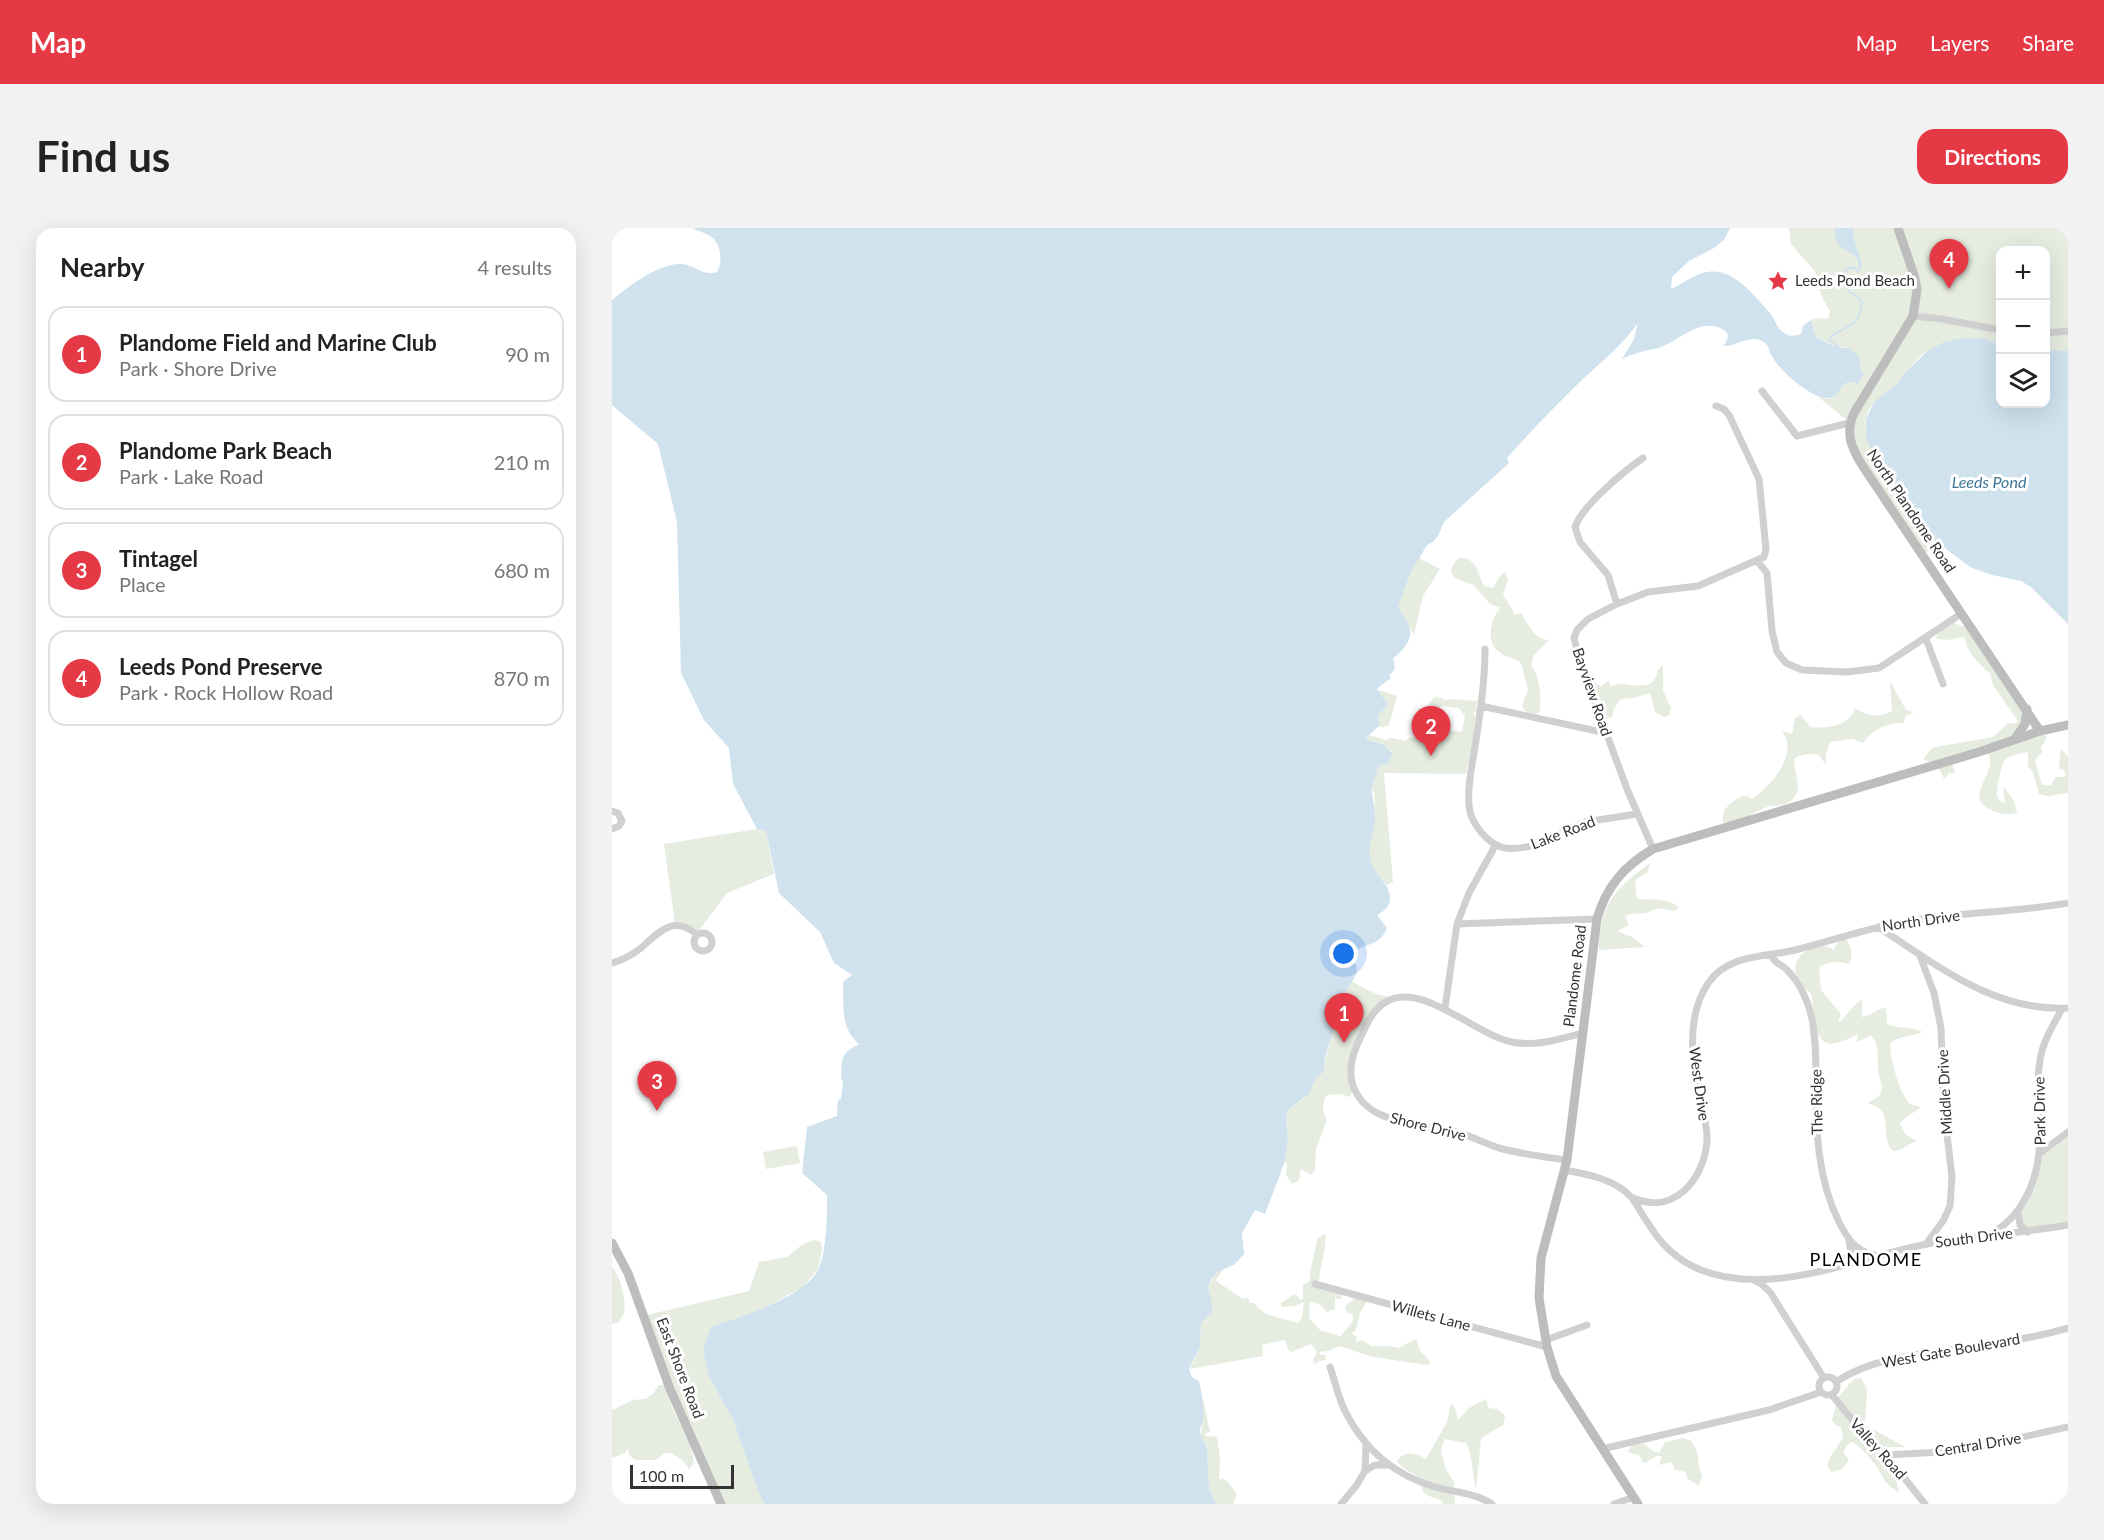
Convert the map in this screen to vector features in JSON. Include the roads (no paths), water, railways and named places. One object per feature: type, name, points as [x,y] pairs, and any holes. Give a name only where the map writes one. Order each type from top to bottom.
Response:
[{"type":"main road","points":[[1849,423],[1913,316],[1917,290],[1915,278],[1898,228]]},
{"type":"main road","name":"North Plandome Road","points":[[1849,423],[1848,436],[1852,448],[2040,731]]},
{"type":"main road","points":[[2015,739],[2025,724],[2027,709]]},
{"type":"main road","name":"Plandome Road","points":[[1636,1501],[1560,1383],[1546,1344],[1539,1298],[1544,1245],[1566,1160],[1597,919],[1606,894],[1617,877],[1632,862],[1653,849],[1979,752],[2040,731],[2068,725]]},
{"type":"main road","name":"East Shore Road","points":[[612,1243],[628,1273],[670,1389],[721,1504]]},
{"type":"street","points":[[1913,316],[1996,329]]},
{"type":"street","points":[[2050,333],[2068,331]]},
{"type":"street","points":[[1762,391],[1797,436],[1849,423]]},
{"type":"street","points":[[1716,406],[1729,415],[1759,479],[1766,549],[1764,557],[1758,562],[1767,573],[1774,645],[1781,658],[1794,667],[1817,672],[1871,670],[1886,665],[1962,614]]},
{"type":"street","points":[[1617,604],[1608,575],[1580,542],[1575,527],[1583,512],[1621,474],[1643,458]]},
{"type":"street","name":"Bayview Road","points":[[1653,849],[1606,734],[1579,659],[1574,638],[1582,623],[1617,604],[1648,592],[1698,586],[1758,562]]},
{"type":"street","points":[[1926,639],[1942,684]]},
{"type":"street","points":[[1445,1008],[1457,924],[1469,893],[1495,846],[1476,826],[1469,808],[1485,649]]},
{"type":"street","points":[[1481,706],[1606,734]]},
{"type":"street","points":[[612,811],[618,813],[622,821],[619,826],[612,829]]},
{"type":"street","name":"Lake Road","points":[[1495,846],[1511,848],[1531,846],[1560,831],[1585,822],[1611,816],[1637,814]]},
{"type":"street","name":"North Drive","points":[[1774,954],[1902,922],[2068,903]]},
{"type":"street","points":[[1457,924],[1597,919]]},
{"type":"street","points":[[1902,922],[1899,931],[1903,943]]},
{"type":"street","points":[[612,963],[630,956],[653,936],[672,926],[684,926],[697,935]]},
{"type":"street","points":[[1878,927],[1920,956],[1970,986],[1994,997],[2029,1006],[2065,1009]]},
{"type":"street","points":[[1785,968],[1786,952]]},
{"type":"street","name":"The Ridge","points":[[1774,954],[1775,962],[1785,968],[1803,994],[1812,1019],[1815,1048],[1816,1135],[1822,1174],[1834,1213],[1848,1238],[1863,1252],[1876,1255]]},
{"type":"street","name":"West Drive","points":[[1654,1202],[1673,1198],[1687,1190],[1698,1175],[1705,1155],[1707,1138],[1694,1072],[1693,1050],[1694,1017],[1699,1000],[1709,981],[1729,964],[1774,954]]},
{"type":"street","name":"Middle Drive","points":[[1920,956],[1934,993],[1941,1028],[1944,1109],[1952,1176],[1950,1206],[1943,1221],[1926,1244]]},
{"type":"street","name":"Shore Drive","points":[[1566,1160],[1520,1153],[1460,1133],[1394,1120],[1374,1112],[1359,1098],[1351,1080],[1351,1066],[1361,1036],[1377,1007],[1389,999],[1405,997],[1427,1001],[1445,1008],[1494,1036],[1509,1041],[1542,1043],[1583,1032]]},
{"type":"street","name":"Park Drive","points":[[1988,1235],[2007,1224],[2018,1212],[2032,1185],[2040,1153],[2040,1063],[2045,1042],[2065,1009]]},
{"type":"street","points":[[2040,1153],[2068,1132]]},
{"type":"street","name":"South Drive","points":[[1564,1170],[1612,1183],[1631,1197],[1658,1238],[1670,1252],[1684,1262],[1717,1275],[1750,1279],[1816,1272],[1926,1244],[2068,1225]]},
{"type":"street","points":[[1631,1197],[1654,1202]]},
{"type":"street","points":[[1644,1217],[1647,1208],[1654,1202]]},
{"type":"street","points":[[2018,1212],[2020,1226],[2028,1232]]},
{"type":"street","points":[[1840,1266],[1851,1252],[1848,1238]]},
{"type":"street","points":[[1770,1292],[1775,1278]]},
{"type":"street","points":[[1750,1279],[1760,1283],[1770,1292],[1824,1378]]},
{"type":"street","name":"Willets Lane","points":[[1315,1284],[1546,1344]]},
{"type":"street","points":[[1546,1344],[1587,1325]]},
{"type":"street","name":"West Gate Boulevard","points":[[1836,1382],[1854,1372],[1898,1358],[2016,1340],[2068,1328]]},
{"type":"street","points":[[1330,1367],[1344,1410],[1366,1445],[1388,1465],[1422,1483],[1477,1497],[1492,1504]]},
{"type":"street","points":[[1824,1378],[1832,1378],[1836,1382],[1837,1388],[1832,1395],[1821,1392],[1819,1383],[1824,1378]]},
{"type":"street","points":[[1602,1449],[1769,1410],[1821,1392]]},
{"type":"street","name":"Valley Road","points":[[1832,1395],[1850,1418],[1886,1455],[1925,1504]]},
{"type":"street","name":"Central Drive","points":[[1886,1455],[1959,1451],[2068,1427]]},
{"type":"street","points":[[1365,1471],[1366,1445]]},
{"type":"street","points":[[1341,1504],[1365,1471],[1375,1465],[1388,1465]]},
{"type":"street","points":[[1614,1504],[1636,1501]]},
{"type":"water","points":[[692,228],[1730,228],[1724,240],[1689,261],[1672,277],[1671,288],[1703,273],[1714,271],[1723,273],[1742,283],[1771,314],[1784,333],[1793,336],[1801,334],[1803,326],[1811,320],[1816,337],[1838,348],[1849,348],[1859,356],[1861,370],[1864,373],[1858,385],[1853,382],[1846,383],[1835,396],[1823,398],[1807,390],[1790,377],[1777,364],[1764,342],[1754,339],[1723,346],[1728,337],[1727,333],[1721,328],[1711,326],[1694,329],[1662,347],[1622,359],[1634,339],[1638,323],[1620,345],[1526,437],[1507,458],[1509,463],[1444,522],[1438,536],[1427,545],[1412,570],[1398,606],[1409,626],[1410,637],[1403,649],[1393,658],[1395,669],[1389,676],[1391,678],[1377,690],[1387,703],[1378,715],[1379,726],[1365,736],[1370,741],[1383,744],[1391,752],[1394,749],[1388,764],[1378,767],[1372,793],[1375,821],[1369,848],[1374,869],[1389,892],[1388,906],[1377,915],[1387,928],[1376,941],[1352,953],[1351,958],[1356,965],[1357,973],[1339,1008],[1325,1057],[1324,1071],[1315,1080],[1309,1094],[1289,1109],[1286,1117],[1288,1141],[1285,1161],[1265,1214],[1255,1210],[1242,1233],[1244,1254],[1235,1264],[1216,1273],[1211,1280],[1208,1287],[1212,1311],[1201,1324],[1200,1347],[1189,1369],[1192,1377],[1199,1381],[1200,1386],[1203,1421],[1200,1431],[1207,1447],[1209,1488],[1216,1504],[765,1504],[758,1491],[733,1419],[710,1379],[703,1350],[711,1327],[754,1312],[787,1297],[801,1288],[819,1268],[825,1241],[827,1195],[802,1173],[807,1127],[837,1116],[843,1081],[841,1079],[843,1057],[859,1044],[849,1031],[843,1008],[843,982],[852,975],[834,963],[820,932],[779,893],[766,831],[757,829],[733,784],[729,748],[704,720],[681,673],[677,522],[658,444],[612,405],[612,300],[645,276],[673,264],[687,265],[708,273],[717,272],[721,260],[716,242]]},
{"type":"water","points":[[1835,228],[1853,228],[1862,266],[1859,271],[1855,256],[1837,242]]},
{"type":"water","name":"Leeds Pond","points":[[1982,338],[1996,343],[1996,408],[2050,408],[2050,349],[2068,351],[2068,624],[2031,587],[2021,581],[1992,575],[1970,567],[1929,536],[1880,468],[1866,438],[1866,419],[1874,402],[1898,383],[1926,352],[1944,342]]},
{"type":"waterway","points":[[1839,348],[1829,340],[1831,336],[1856,320],[1862,301],[1845,286],[1845,270],[1853,267],[1859,271]]},
{"type":"place","name":"Leeds Pond Beach","points":[[1778,281]]},
{"type":"place","name":"Leeds Pond Preserve","points":[[1949,289]]},
{"type":"place","name":"Plandome Park Beach","points":[[1431,756]]},
{"type":"place","name":"Plandome Field and Marine Club","points":[[1344,1043]]},
{"type":"place","name":"Tintagel","points":[[657,1111]]},
{"type":"district","name":"PLANDOME","points":[[1866,1260]]}]
